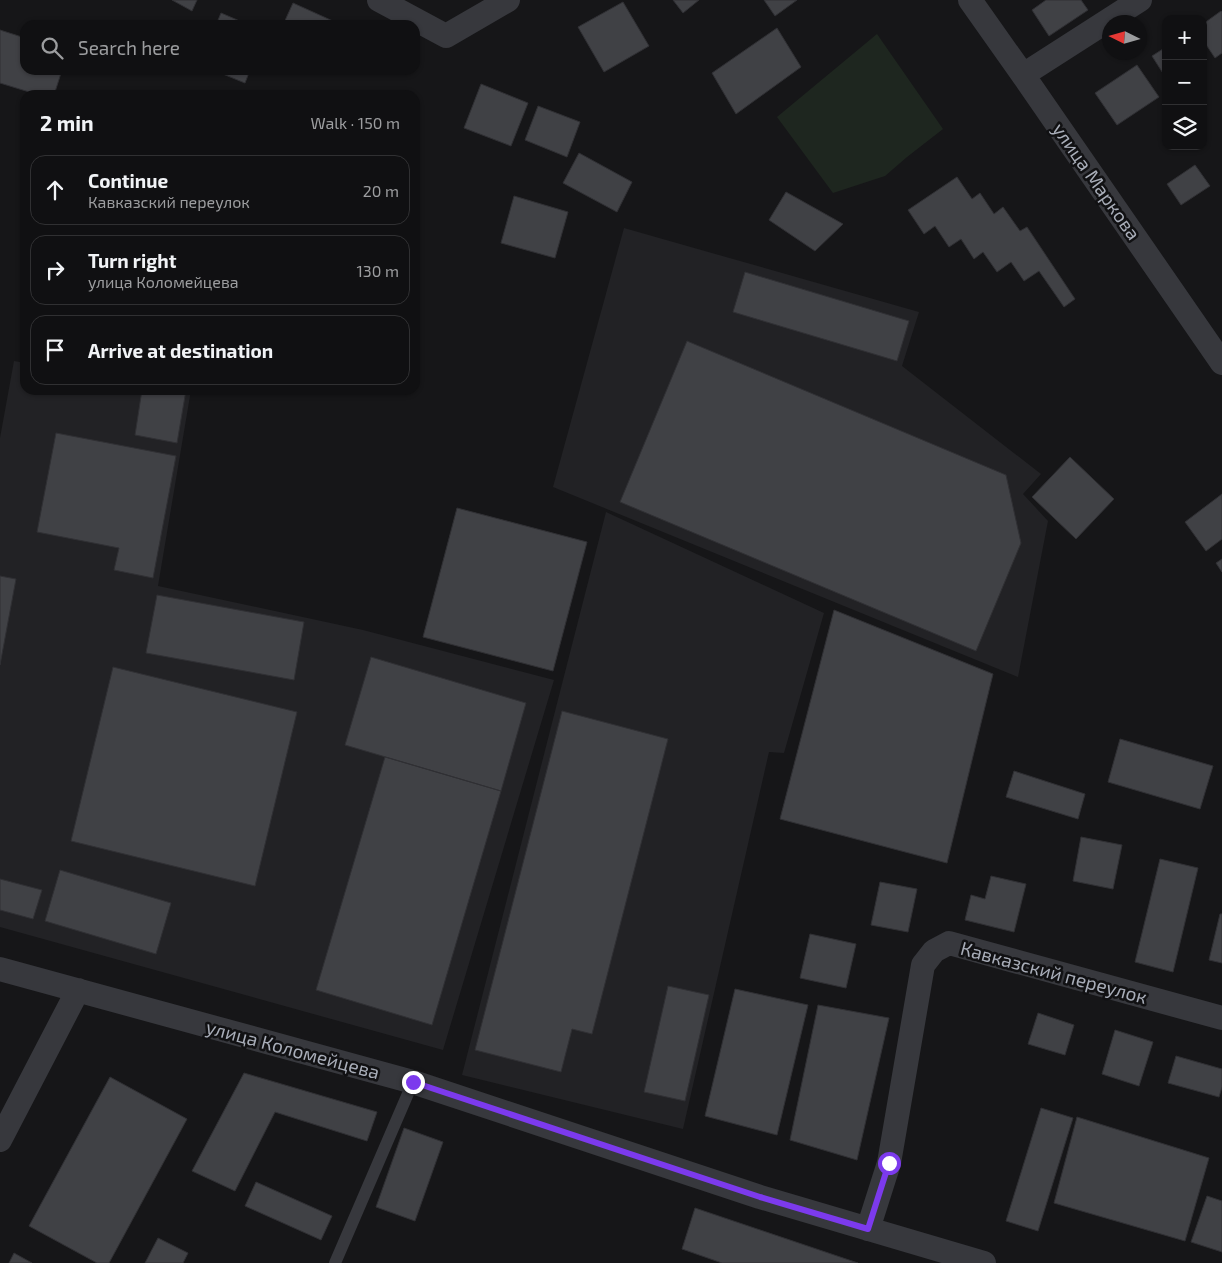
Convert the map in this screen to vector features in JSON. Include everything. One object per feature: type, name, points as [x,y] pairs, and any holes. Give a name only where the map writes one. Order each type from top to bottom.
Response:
[{"type":"street","points":[[379,0],[416,20]]},
{"type":"street","points":[[420,22],[446,36],[508,0]]},
{"type":"street","name":"улица Маркова","points":[[970,0],[1218,348]]},
{"type":"street","points":[[1024,75],[1140,0]]},
{"type":"street","name":"Кавказский переулок","points":[[868,1229],[889,1163],[923,965],[934,951],[949,943],[1222,1018]]},
{"type":"street","name":"улица Коломейцева","points":[[0,969],[413,1082],[751,1194],[984,1263]]},
{"type":"street","points":[[0,1140],[78,990]]},
{"type":"lane","points":[[335,1263],[413,1082]]},
{"type":"shaded area","points":[[877,34],[943,129],[885,176],[833,193],[777,117]]},
{"type":"shaded area","points":[[624,228],[919,312],[902,366],[1041,474],[1023,494],[1048,521],[1018,677],[553,487]]},
{"type":"shaded area","points":[[14,361],[20,362],[20,395],[190,395],[158,586],[363,630],[554,680],[443,1050],[0,927],[0,438]]},
{"type":"shaded area","points":[[606,512],[824,613],[784,753],[769,752],[683,1129],[462,1075]]},
{"type":"building","points":[[172,0],[197,0],[192,11]]},
{"type":"building","points":[[673,0],[699,0],[683,13]]},
{"type":"building","points":[[764,0],[797,0],[775,16]]},
{"type":"building","points":[[1046,0],[1081,0],[1088,10],[1049,36],[1032,10]]},
{"type":"building","points":[[623,2],[649,46],[604,72],[578,27]]},
{"type":"building","points":[[293,3],[331,20],[285,20]]},
{"type":"building","points":[[1222,12],[1222,53],[1215,58],[1207,46],[1207,21]]},
{"type":"building","points":[[221,13],[237,20],[218,20]]},
{"type":"building","points":[[777,28],[801,67],[736,114],[712,73]]},
{"type":"building","points":[[0,30],[20,36],[20,75],[60,75],[56,90],[23,90],[0,83]]},
{"type":"building","points":[[1162,50],[1162,72],[1152,56]]},
{"type":"building","points":[[1137,65],[1159,97],[1117,125],[1095,93]]},
{"type":"building","points":[[225,75],[248,75],[245,83]]},
{"type":"building","points":[[481,84],[528,103],[511,146],[464,128]]},
{"type":"building","points":[[538,106],[580,122],[567,157],[525,140]]},
{"type":"building","points":[[579,153],[632,182],[617,212],[563,183]]},
{"type":"building","points":[[1195,165],[1210,186],[1181,205],[1167,184]]},
{"type":"building","points":[[957,177],[972,199],[980,193],[994,214],[1003,207],[1020,231],[1027,227],[1075,299],[1064,307],[1039,271],[1024,281],[1011,262],[997,272],[983,252],[974,259],[961,239],[949,247],[935,226],[924,234],[908,210]]},
{"type":"building","points":[[786,192],[843,224],[815,251],[769,220]]},
{"type":"building","points":[[514,196],[568,212],[555,258],[501,243]]},
{"type":"building","points":[[745,272],[909,321],[897,361],[733,312]]},
{"type":"building","points":[[687,341],[1006,475],[1021,543],[976,651],[620,502]]},
{"type":"building","points":[[141,395],[185,395],[177,443],[135,435]]},
{"type":"building","points":[[56,433],[176,456],[153,578],[114,570],[119,548],[37,532]]},
{"type":"building","points":[[1070,457],[1114,499],[1076,539],[1032,497]]},
{"type":"building","points":[[1222,494],[1222,539],[1206,551],[1185,522]]},
{"type":"building","points":[[457,508],[587,542],[553,671],[423,637]]},
{"type":"building","points":[[1222,559],[1222,572],[1216,563]]},
{"type":"building","points":[[0,576],[16,579],[0,665]]},
{"type":"building","points":[[157,595],[304,622],[294,680],[146,653]]},
{"type":"building","points":[[834,610],[993,674],[947,863],[780,819]]},
{"type":"building","points":[[371,657],[526,703],[501,791],[345,745]]},
{"type":"building","points":[[113,667],[297,712],[255,886],[71,841]]},
{"type":"building","points":[[562,711],[668,739],[592,1034],[572,1029],[561,1072],[475,1050]]},
{"type":"building","points":[[1120,739],[1213,766],[1200,809],[1108,782]]},
{"type":"building","points":[[385,757],[501,791],[432,1025],[316,990]]},
{"type":"building","points":[[1014,771],[1085,794],[1078,819],[1006,797]]},
{"type":"building","points":[[1081,837],[1122,845],[1113,889],[1073,881]]},
{"type":"building","points":[[1160,859],[1198,868],[1173,972],[1135,962]]},
{"type":"building","points":[[60,870],[171,903],[156,954],[45,921]]},
{"type":"building","points":[[991,876],[1026,884],[1014,932],[965,920],[971,895],[985,899]]},
{"type":"building","points":[[0,879],[42,890],[33,919],[0,910]]},
{"type":"building","points":[[880,882],[917,889],[908,932],[871,925]]},
{"type":"building","points":[[1220,914],[1222,914],[1222,963],[1209,960]]},
{"type":"building","points":[[810,934],[856,944],[846,988],[800,978]]},
{"type":"building","points":[[668,986],[709,995],[685,1101],[644,1092]]},
{"type":"building","points":[[735,989],[808,1005],[777,1135],[705,1116]]},
{"type":"building","points":[[818,1005],[889,1018],[857,1160],[790,1140]]},
{"type":"building","points":[[1038,1013],[1074,1025],[1065,1055],[1028,1044]]},
{"type":"building","points":[[1115,1030],[1153,1042],[1139,1086],[1102,1074]]},
{"type":"building","points":[[1176,1056],[1222,1069],[1222,1087],[1219,1097],[1168,1083]]},
{"type":"building","points":[[244,1073],[377,1112],[367,1141],[275,1112],[235,1191],[192,1171]]},
{"type":"building","points":[[110,1077],[187,1119],[109,1263],[97,1263],[29,1226]]},
{"type":"building","points":[[1041,1108],[1073,1118],[1038,1231],[1006,1221]]},
{"type":"building","points":[[1077,1117],[1209,1158],[1185,1241],[1054,1203]]},
{"type":"building","points":[[404,1128],[443,1142],[415,1221],[376,1207]]},
{"type":"building","points":[[256,1182],[332,1216],[321,1240],[245,1206]]},
{"type":"building","points":[[1207,1196],[1222,1201],[1222,1252],[1191,1242]]},
{"type":"building","points":[[695,1208],[858,1263],[722,1263],[682,1249]]},
{"type":"building","points":[[158,1238],[188,1253],[183,1263],[145,1263]]},
{"type":"building","points":[[14,1253],[32,1263],[9,1263]]},
{"type":"route","points":[[413,1082],[760,1197],[868,1229],[889,1163]]}]
